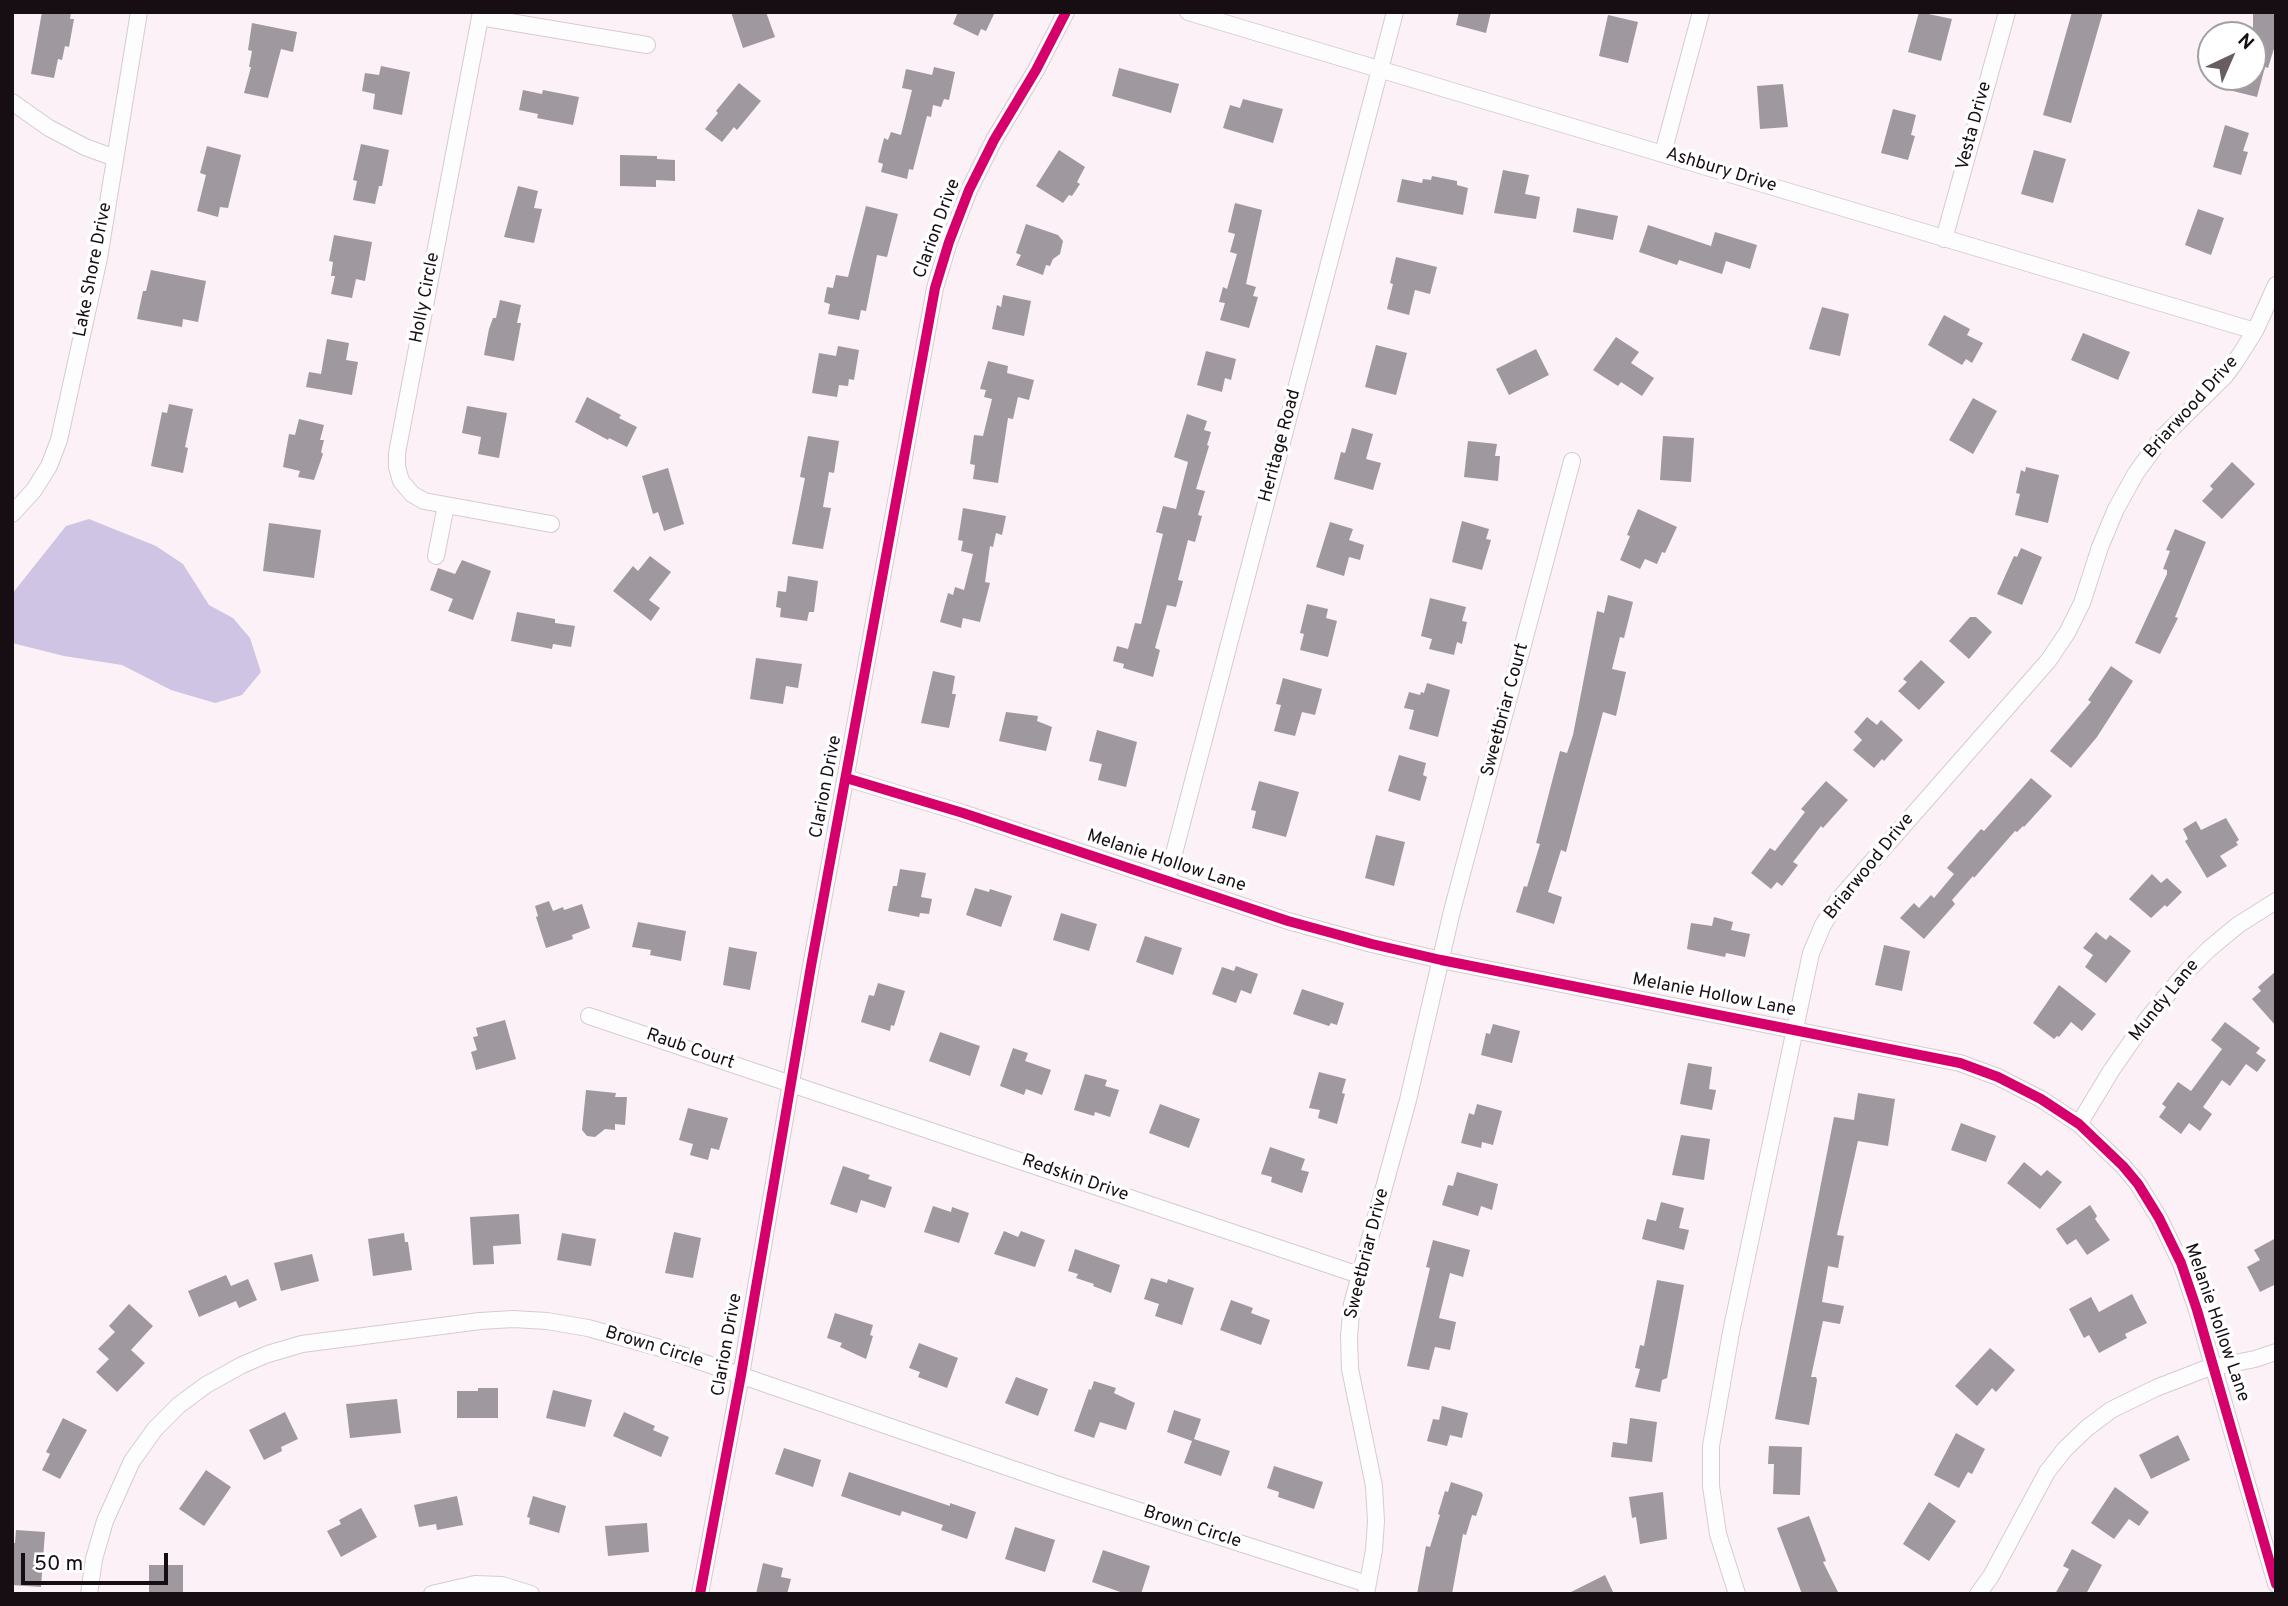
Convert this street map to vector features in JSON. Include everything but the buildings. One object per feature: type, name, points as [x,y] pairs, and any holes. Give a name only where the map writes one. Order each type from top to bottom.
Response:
[{"type":"street","name":"Lake Shore Drive","points":[[12,514],[34,490],[49,466],[59,440],[99,258],[138,12]]},
{"type":"street","name":"Clarion Drive","points":[[700,1594],[909,437],[920,362],[939,276],[949,242],[974,180],[994,139],[1037,70],[1066,12]]},
{"type":"street","name":"Ashbury Drive","points":[[1188,12],[2255,331]]},
{"type":"street","name":"Heritage Road","points":[[1167,880],[1395,12]]},
{"type":"street","points":[[1662,153],[1701,12]]},
{"type":"street","name":"Vesta Drive","points":[[1944,239],[2007,12]]},
{"type":"street","points":[[480,15],[647,45]]},
{"type":"street","name":"Holly Circle","points":[[480,15],[397,453],[397,467],[401,481],[412,494],[424,501],[551,524]]},
{"type":"street","points":[[12,102],[49,128],[85,147],[115,158]]},
{"type":"street","name":"Briarwood Drive","points":[[1737,1594],[1718,1534],[1711,1486],[1711,1446],[1731,1332],[1811,953],[1823,925],[1839,899],[2048,661],[2067,633],[2082,603],[2110,522],[2136,473],[2160,440],[2225,376],[2255,331],[2276,285]]},
{"type":"street","name":"Sweetbriar Court","points":[[1441,960],[1572,461]]},
{"type":"street","points":[[436,556],[446,505]]},
{"type":"street","name":"Melanie Hollow Lane","points":[[846,778],[963,813],[1288,921],[1372,944],[1960,1063],[1998,1077],[2042,1099],[2079,1125],[2123,1166],[2138,1184],[2159,1219],[2181,1263],[2214,1367],[2276,1584]]},
{"type":"street","name":"Mundy Lane","points":[[2079,1125],[2111,1070],[2147,1019],[2187,971],[2238,925],[2276,901]]},
{"type":"street","name":"Sweetbriar Drive","points":[[1367,1589],[1376,1521],[1374,1486],[1353,1388],[1349,1336],[1352,1304],[1408,1100],[1441,960]]},
{"type":"street","name":"Raub Court","points":[[589,1016],[790,1084]]},
{"type":"street","name":"Redskin Drive","points":[[790,1084],[1359,1275]]},
{"type":"street","name":"Brown Circle","points":[[89,1594],[94,1559],[105,1521],[132,1461],[156,1429],[179,1405],[206,1385],[242,1364],[302,1344],[513,1319],[588,1328],[664,1349],[1367,1589]]},
{"type":"street","points":[[1978,1594],[1991,1576],[2047,1472],[2065,1448],[2087,1428],[2111,1410],[2156,1388],[2214,1367],[2276,1352]]},
{"type":"street","points":[[432,1594],[474,1584],[502,1585],[531,1594]]},
{"type":"shaded area","points":[[89,519],[156,546],[183,564],[209,605],[233,618],[250,638],[261,672],[242,695],[215,703],[171,690],[122,665],[64,656],[12,643],[12,594],[66,526]]},
{"type":"cycle path","points":[[700,1594],[935,288],[969,190],[1066,12]]},
{"type":"cycle path","points":[[846,778],[963,813],[1288,921],[1372,944],[1960,1063],[1998,1077],[2041,1099],[2079,1124],[2123,1166],[2159,1218],[2181,1263],[2276,1584]]}]
